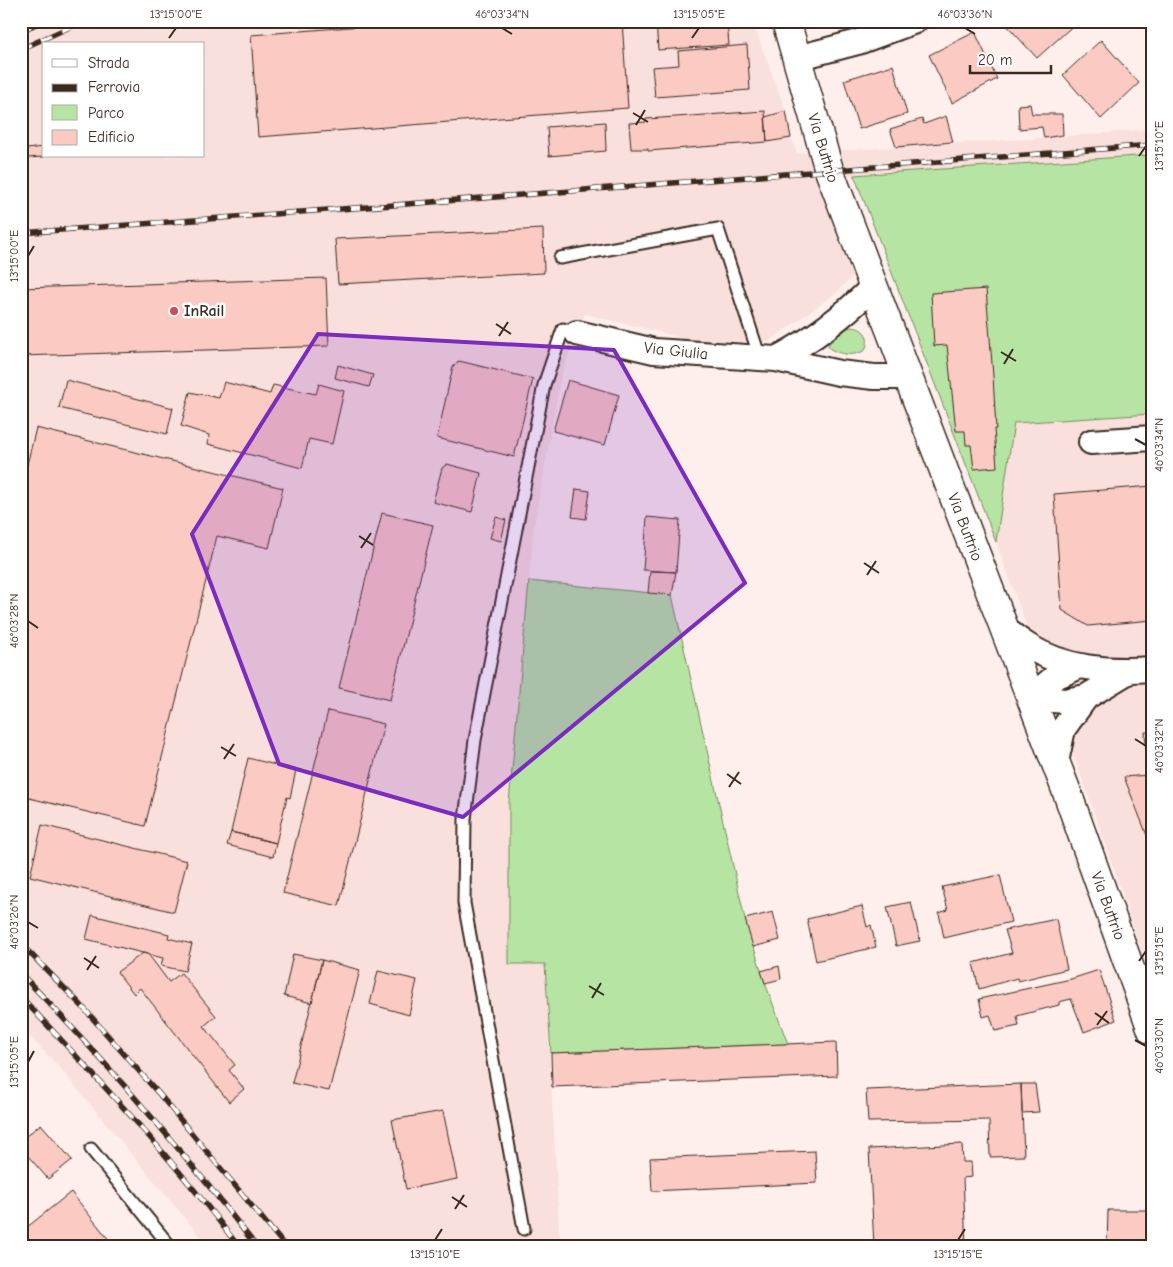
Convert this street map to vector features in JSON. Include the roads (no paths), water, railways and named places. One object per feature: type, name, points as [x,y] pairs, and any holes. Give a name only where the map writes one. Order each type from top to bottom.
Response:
[{"type":"street","name":"Via Buttrio","points":[[786,21],[829,170],[1003,628],[1056,762],[1152,1030]]},
{"type":"street","points":[[797,58],[858,42],[915,21]]},
{"type":"street","points":[[768,359],[802,345],[831,325],[873,287]]},
{"type":"street","name":"Via Giulia","points":[[577,333],[654,351],[768,359],[839,373],[874,377],[908,376]]},
{"type":"street","points":[[1091,442],[1152,438]]},
{"type":"street","points":[[1003,628],[1028,646],[1055,659],[1078,667],[1140,670]]},
{"type":"street","points":[[1030,698],[1055,677],[1078,667]]},
{"type":"street","points":[[1030,698],[1065,701],[1086,697],[1140,670]]},
{"type":"street","points":[[1056,762],[1063,729],[1086,697]]},
{"type":"lane","points":[[560,258],[718,229],[768,359]]},
{"type":"lane","points":[[524,1229],[464,903],[465,819],[475,740],[544,385],[562,329],[577,333]]},
{"type":"lane","points":[[91,1149],[170,1246]]},
{"type":"railway","points":[[21,31],[42,21]]},
{"type":"railway","points":[[21,49],[83,21]]},
{"type":"railway","points":[[21,233],[1152,145]]},
{"type":"railway","points":[[21,944],[81,1005],[160,1095],[285,1246]]},
{"type":"railway","points":[[21,974],[83,1039],[143,1107],[256,1246]]},
{"type":"railway","points":[[21,997],[160,1149],[238,1246]]},
{"type":"place","name":"InRail","points":[[174,311]]}]
